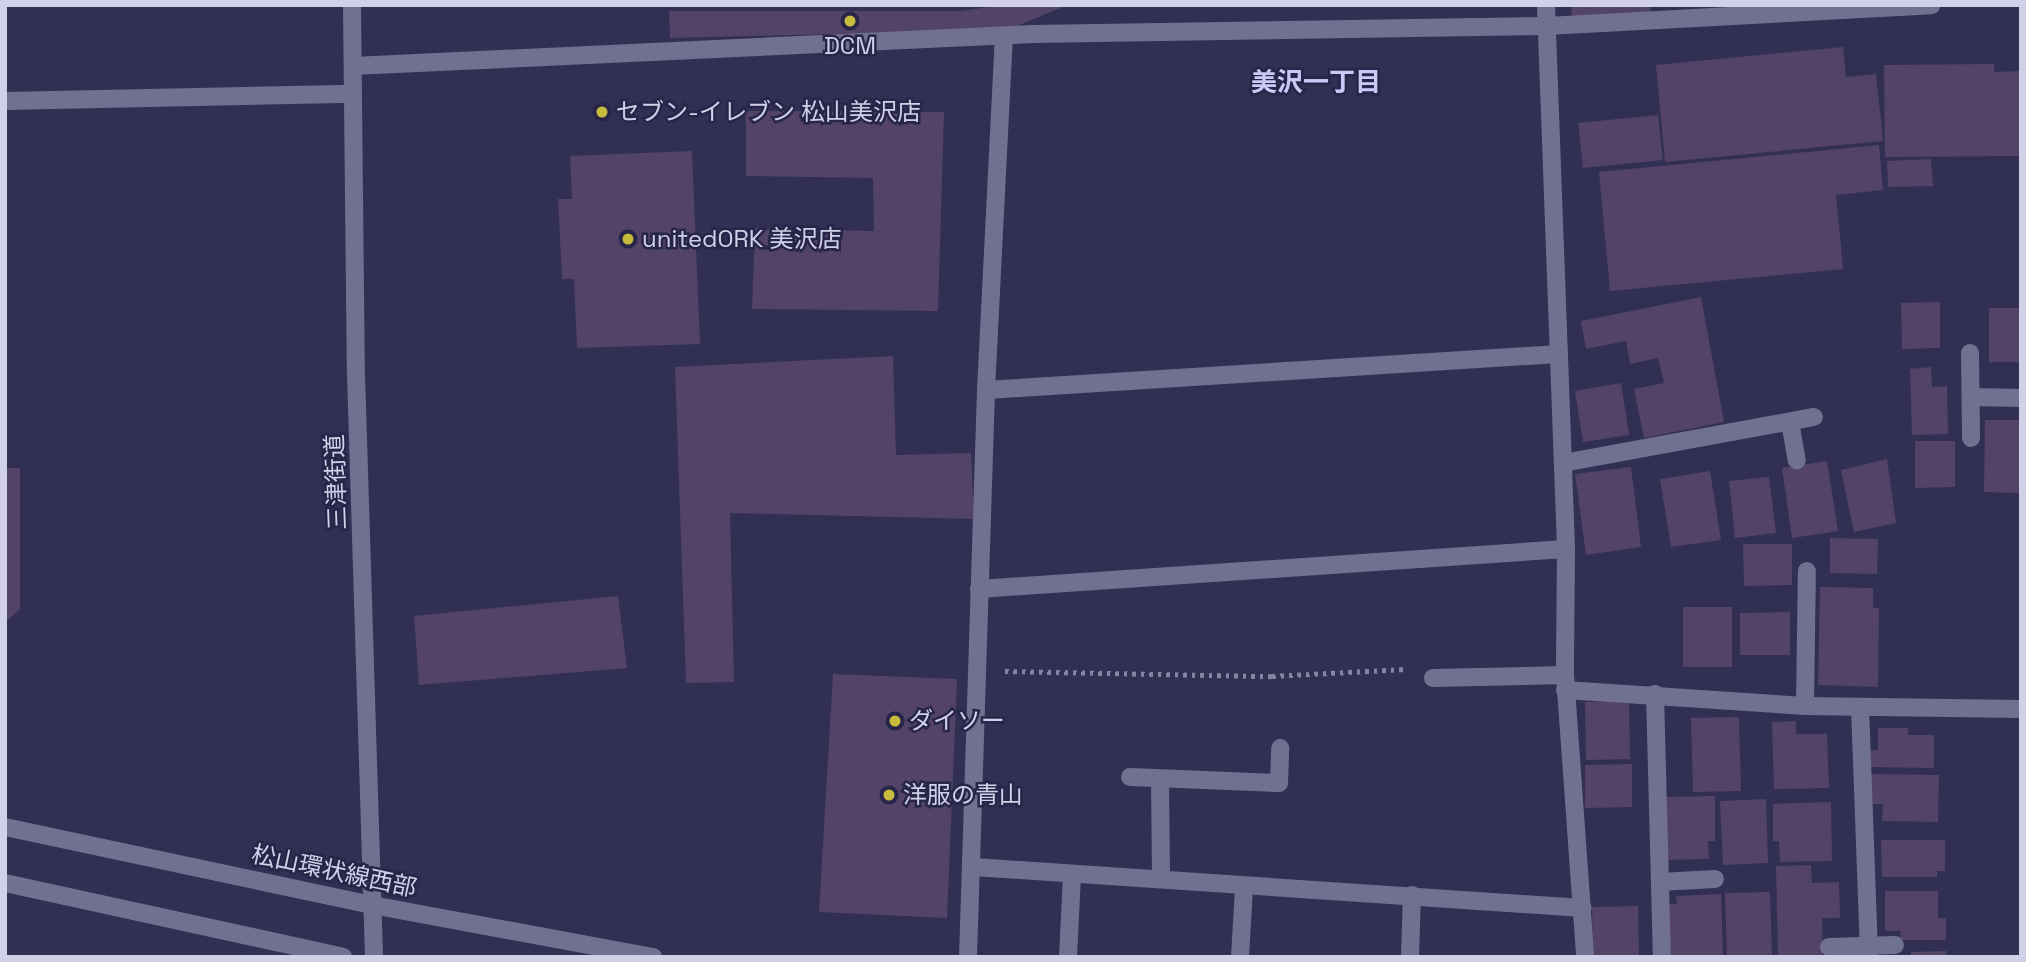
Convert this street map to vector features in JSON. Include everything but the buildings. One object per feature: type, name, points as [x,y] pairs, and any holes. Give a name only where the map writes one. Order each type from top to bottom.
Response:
[{"type":"street","name":"三津街道","points":[[352,5],[374,957]]},
{"type":"street","points":[[1546,5],[1566,549],[1565,682],[1583,908],[1584,957]]},
{"type":"street","points":[[353,66],[1004,38],[1047,33],[1547,26],[1931,5]]},
{"type":"street","points":[[968,957],[974,867],[976,670],[986,390],[1004,38]]},
{"type":"street","points":[[5,101],[353,94]]},
{"type":"street","points":[[1970,353],[1971,438]]},
{"type":"street","points":[[986,390],[1559,354]]},
{"type":"street","points":[[1971,397],[2021,398]]},
{"type":"street","points":[[1563,463],[1814,417]]},
{"type":"street","points":[[1790,422],[1797,460]]},
{"type":"street","points":[[979,589],[1566,549]]},
{"type":"street","points":[[1805,706],[1807,571]]},
{"type":"street","points":[[1433,677],[1565,682],[1655,694],[1805,706],[2021,709]]},
{"type":"street","points":[[1655,694],[1662,957]]},
{"type":"street","points":[[1860,707],[1869,951]]},
{"type":"street","points":[[1130,777],[1279,783],[1280,748]]},
{"type":"street","points":[[1160,779],[1161,878]]},
{"type":"street","name":"松山環状線西部","points":[[5,827],[372,905],[653,957]]},
{"type":"street","points":[[974,867],[1583,908]]},
{"type":"street","points":[[1068,957],[1072,875]]},
{"type":"street","points":[[1660,882],[1715,879]]},
{"type":"street","points":[[5,883],[343,957]]},
{"type":"street","points":[[1240,957],[1244,887]]},
{"type":"street","points":[[1410,957],[1412,895]]},
{"type":"street","points":[[1829,947],[1869,951],[1895,945]]},
{"type":"path","points":[[976,670],[1272,676],[1424,668],[1433,677]]},
{"type":"place","name":"DCM","points":[[850,21]]},
{"type":"place","name":"セブン-イレブン 松山美沢店","points":[[602,112]]},
{"type":"place","name":"unitedORK 美沢店","points":[[628,239]]},
{"type":"place","name":"ダイソー","points":[[895,721]]},
{"type":"place","name":"洋服の青山","points":[[889,795]]},
{"type":"district","name":"美沢一丁目","points":[[1316,83]]}]
